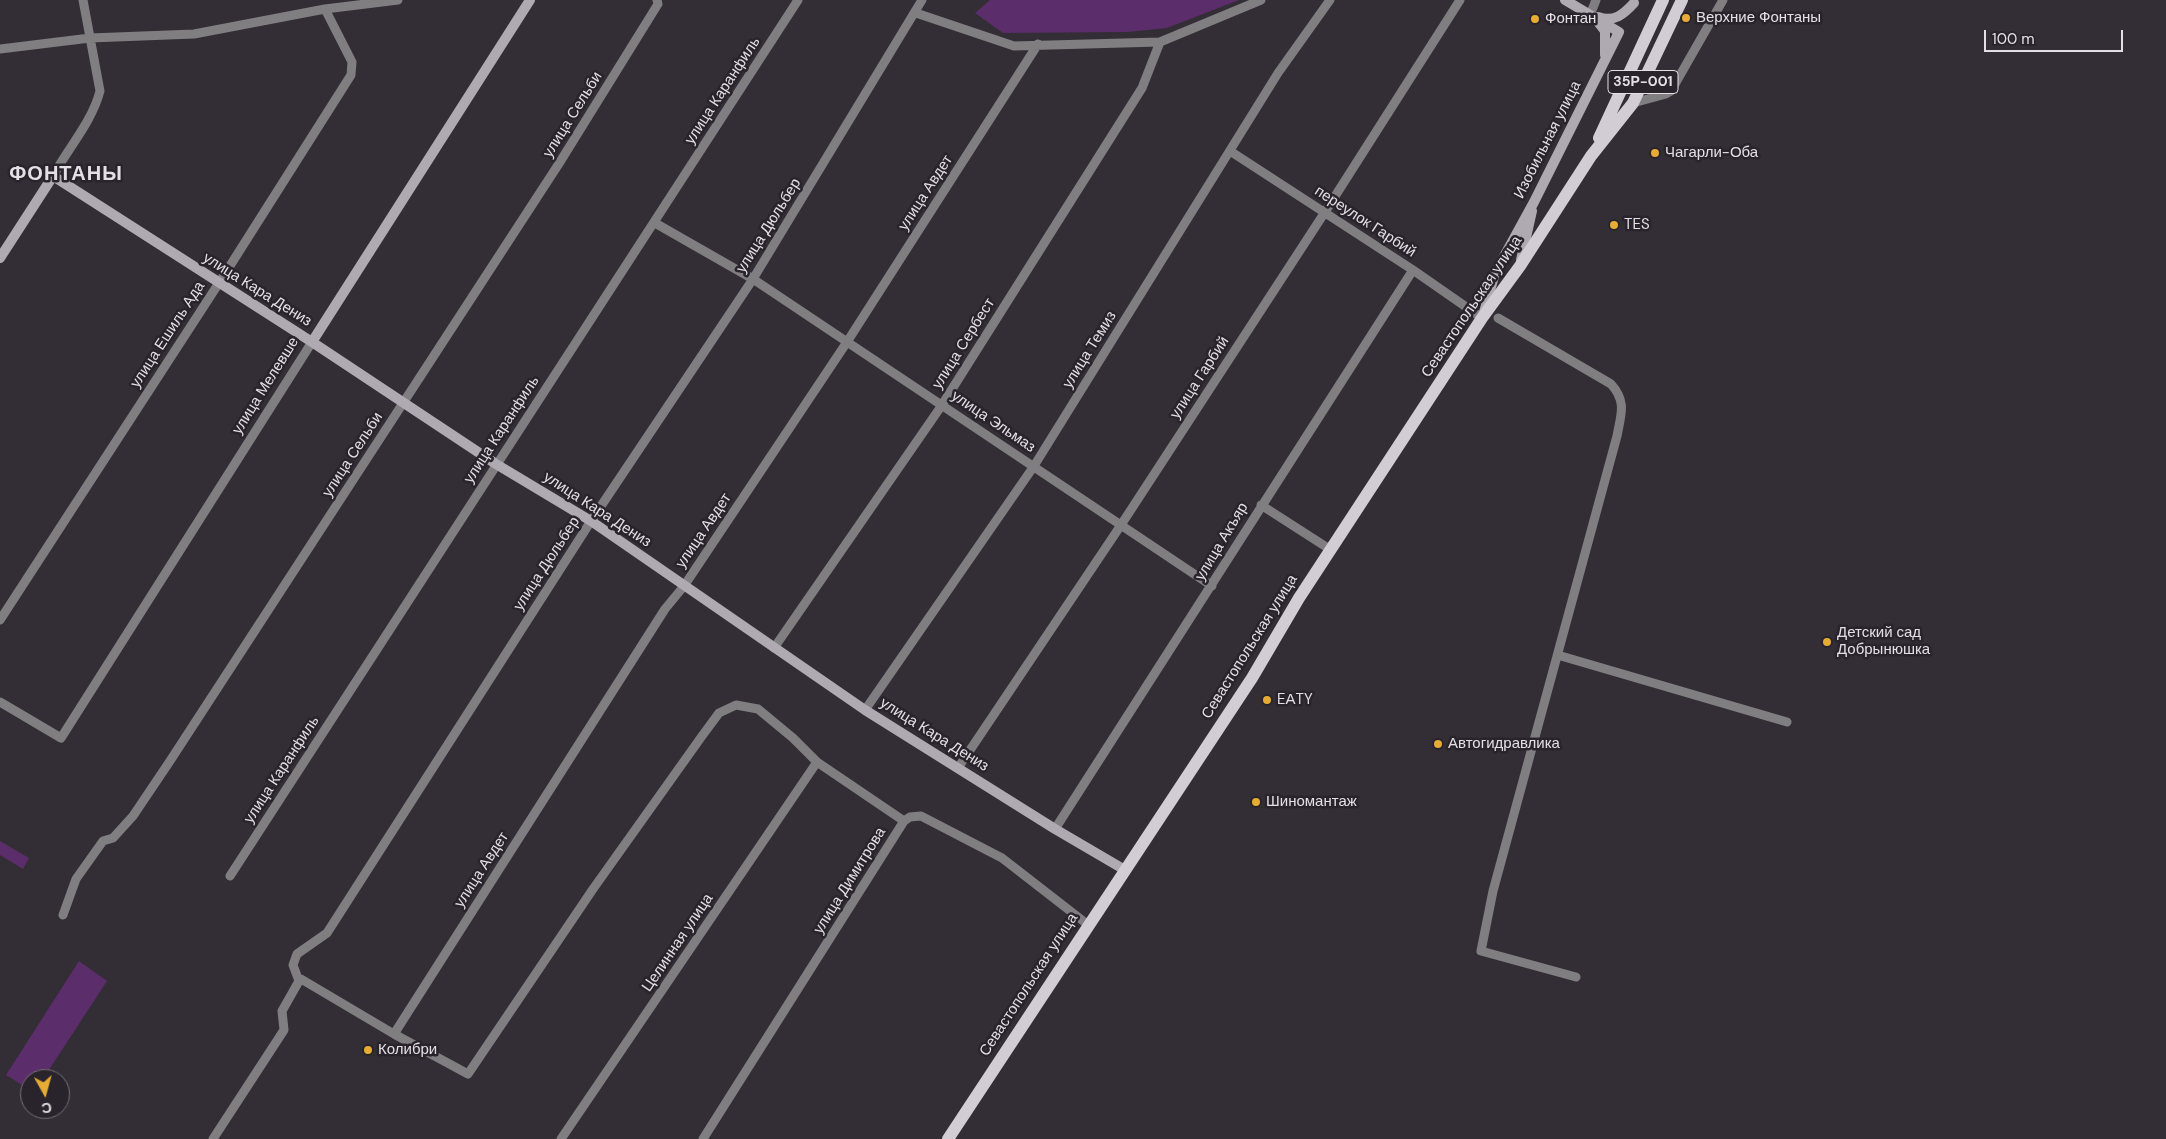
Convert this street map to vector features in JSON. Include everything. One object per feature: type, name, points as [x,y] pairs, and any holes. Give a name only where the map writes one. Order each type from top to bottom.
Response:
[{"type":"main road","name":"улица Мелевше","points":[[312,342],[530,0]]},
{"type":"main road","points":[[1565,0],[1619,32]]},
{"type":"main road","name":"35Р-001","points":[[1591,156],[1663,0]]},
{"type":"main road","name":"35Р-001","points":[[1591,156],[1633,103],[1682,0]]},
{"type":"main road","points":[[1590,15],[1603,19],[1614,19],[1626,12],[1635,1]]},
{"type":"main road","name":"Изобильная улица","points":[[1482,318],[1495,273],[1534,202],[1635,1]]},
{"type":"main road","points":[[1590,15],[1604,31],[1606,47],[1600,69]]},
{"type":"main road","name":"Севастопольская улица","points":[[948,1139],[1087,924],[1252,678],[1331,550],[1482,318],[1520,266],[1591,156]]},
{"type":"main road","name":"улица Кара Дениз","points":[[53,176],[312,342],[496,464],[591,521],[866,710],[1055,829],[1125,870]]},
{"type":"main road","points":[[0,258],[53,176]]},
{"type":"main road","points":[[1520,266],[1534,202]]},
{"type":"street","points":[[53,176],[97,101],[100,91],[83,0]]},
{"type":"street","points":[[0,49],[90,38],[194,34],[325,9],[398,0]]},
{"type":"street","name":"улица Сельби","points":[[63,916],[76,879],[103,841],[113,838],[138,808],[560,162],[658,4],[657,0]]},
{"type":"street","name":"улица Каранфиль","points":[[230,876],[798,0]]},
{"type":"street","name":"улица Дюльбер","points":[[299,981],[293,965],[297,954],[326,933],[591,521],[753,279],[916,13],[922,0]]},
{"type":"street","points":[[916,13],[1014,46],[1160,42],[1261,0]]},
{"type":"street","name":"улица Темиз","points":[[866,710],[1034,466],[1278,73],[1330,0]]},
{"type":"street","name":"улица Гарбий","points":[[958,768],[1121,525],[1325,212],[1460,0]]},
{"type":"street","points":[[1590,15],[1596,0]]},
{"type":"street","points":[[1633,103],[1666,94],[1674,86],[1723,0]]},
{"type":"street","name":"улица Ешиль Ада","points":[[0,620],[219,283],[351,75],[352,62],[325,9]]},
{"type":"street","name":"улица Сербест","points":[[774,648],[942,405],[1142,88],[1160,42]]},
{"type":"street","name":"улица Авдет","points":[[394,1034],[660,618],[684,586],[847,342],[1038,44]]},
{"type":"street","name":"переулок Гарбий","points":[[1230,151],[1413,270],[1482,318]]},
{"type":"street","name":"улица Эльмаз","points":[[655,223],[753,279],[1212,586]]},
{"type":"street","name":"улица Акъяр","points":[[1055,829],[1413,270]]},
{"type":"street","points":[[1498,318],[1611,384],[1619,393],[1623,408],[1493,891],[1481,951],[1576,977]]},
{"type":"street","name":"улица Мелевше","points":[[0,702],[61,738],[312,342]]},
{"type":"street","points":[[1261,505],[1331,550]]},
{"type":"street","points":[[1560,656],[1786,722]]},
{"type":"street","points":[[213,1139],[284,1030],[282,1011],[301,979],[394,1034],[468,1074],[593,889],[719,713],[736,705],[758,710],[793,738],[817,762],[904,821]]},
{"type":"street","name":"Целинная улица","points":[[561,1139],[817,762]]},
{"type":"street","name":"улица Димитрова","points":[[703,1139],[904,821],[910,817],[921,816],[1002,858],[1087,924]]},
{"type":"shaded area","points":[[990,0],[1239,0],[1167,28],[1127,32],[1003,33],[975,13]]},
{"type":"shaded area","points":[[0,841],[29,858],[23,869],[0,855]]},
{"type":"shaded area","points":[[79,961],[107,981],[50,1069],[20,1069],[20,1084],[6,1075]]},
{"type":"place","name":"Верхние Фонтаны","points":[[1686,18]]},
{"type":"place","name":"Фонтан","points":[[1535,19]]},
{"type":"place","name":"Чагарли-Оба","points":[[1655,153]]},
{"type":"place","name":"TES","points":[[1614,225]]},
{"type":"place","name":"Детский сад Добрынюшка","points":[[1827,642]]},
{"type":"place","name":"EАTY","points":[[1267,700]]},
{"type":"place","name":"Автогидравлика","points":[[1438,744]]},
{"type":"place","name":"Шиномантаж","points":[[1256,802]]},
{"type":"place","name":"Колибри","points":[[368,1050]]},
{"type":"district","name":"ФОНТАНЫ","points":[[66,175]]}]
